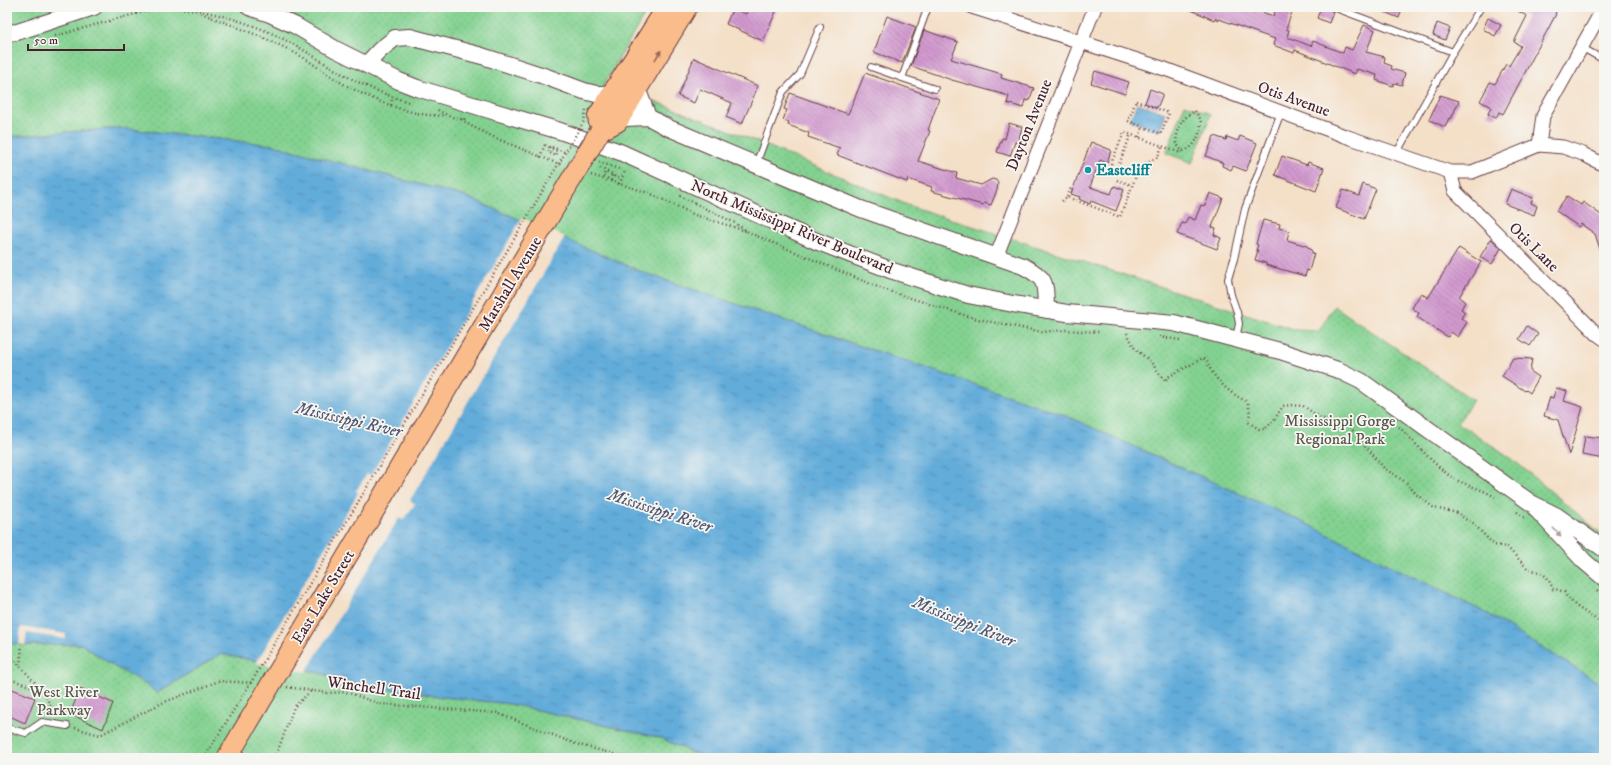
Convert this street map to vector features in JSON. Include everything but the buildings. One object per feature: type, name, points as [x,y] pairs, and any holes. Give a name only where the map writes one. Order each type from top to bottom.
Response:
[{"type":"main road","name":"Marshall Avenue","points":[[419,437],[617,88],[667,7]]},
{"type":"main road","name":"Marshall Avenue","points":[[600,119],[638,88],[687,7]]},
{"type":"main road","name":"East Lake Street","points":[[227,758],[419,437]]},
{"type":"street","points":[[7,33],[17,32],[94,7]]},
{"type":"street","name":"North Mississippi River Boulevard","points":[[249,7],[270,14],[296,26],[366,65],[417,88],[560,130],[620,152],[816,241],[893,271],[968,295],[1046,310],[1174,323],[1236,338],[1338,370],[1361,381],[1531,503],[1556,516],[1604,549]]},
{"type":"street","name":"Otis Avenue","points":[[972,7],[1165,69],[1396,154],[1450,172],[1472,172],[1539,145],[1563,147],[1583,154],[1604,165]]},
{"type":"street","name":"Dayton Avenue","points":[[996,257],[1095,7]]},
{"type":"street","points":[[1539,145],[1543,116],[1604,7]]},
{"type":"street","points":[[366,65],[380,50],[395,38],[410,37],[482,56],[544,76],[584,91],[606,94],[617,88]]},
{"type":"street","points":[[638,88],[648,117]]},
{"type":"street","points":[[584,91],[600,119],[648,117],[669,128],[861,209],[1023,266],[1038,274],[1042,279],[1045,287],[1046,310]]},
{"type":"street","name":"Otis Lane","points":[[1450,172],[1455,191],[1597,334],[1604,339]]},
{"type":"street","name":"North Mississippi River Boulevard","points":[[1531,503],[1584,561],[1600,584]]},
{"type":"lane","points":[[902,78],[928,7]]},
{"type":"lane","points":[[1333,7],[1453,52]]},
{"type":"lane","points":[[1396,154],[1453,52],[1481,7]]},
{"type":"lane","points":[[756,165],[783,92],[800,74],[820,27]]},
{"type":"lane","points":[[1581,47],[1604,60]]},
{"type":"lane","points":[[871,67],[935,89]]},
{"type":"lane","points":[[1236,338],[1239,324],[1238,312],[1231,295],[1228,279],[1245,209],[1281,112]]},
{"type":"lane","points":[[7,728],[26,733],[42,722],[67,726]]},
{"type":"path","points":[[53,37],[146,9],[169,8],[192,10],[231,18],[258,27],[288,41],[340,73],[393,98],[415,104]]},
{"type":"path","points":[[192,10],[255,34],[284,47],[298,54],[336,80],[361,93],[391,105],[422,114],[436,116],[445,114]]},
{"type":"path","points":[[391,105],[393,98]]},
{"type":"path","points":[[1136,101],[1168,113],[1161,134],[1143,127],[1128,121],[1136,101]]},
{"type":"path","points":[[437,110],[462,119],[470,118]]},
{"type":"path","points":[[1111,164],[1124,132],[1181,154],[1182,151],[1191,147],[1199,133],[1201,120],[1195,111],[1186,117],[1179,127],[1176,143],[1182,151]]},
{"type":"path","points":[[462,119],[469,125],[540,157],[567,167]]},
{"type":"path","points":[[204,758],[258,671],[564,152],[584,121],[600,119]]},
{"type":"path","points":[[1139,137],[1143,127]]},
{"type":"path","points":[[1118,167],[1131,134]]},
{"type":"path","points":[[540,157],[545,145],[551,148],[558,151],[556,156],[548,152],[550,146],[564,152]]},
{"type":"path","points":[[1119,145],[1126,147]]},
{"type":"path","points":[[1067,197],[1120,217],[1140,166],[1158,157],[1162,146]]},
{"type":"path","points":[[568,148],[575,151]]},
{"type":"path","points":[[1115,155],[1121,158]]},
{"type":"path","points":[[596,160],[631,174]]},
{"type":"path","points":[[600,168],[613,174],[611,180],[603,176],[605,172],[610,174],[615,177],[621,179]]},
{"type":"path","points":[[619,184],[624,171]]},
{"type":"path","points":[[588,174],[649,193],[695,215],[750,233],[880,288],[977,319],[1042,332],[1065,330],[1104,332]]},
{"type":"path","points":[[1117,180],[1132,185]]},
{"type":"path","points":[[1062,200],[1067,197],[1071,188]]},
{"type":"path","points":[[679,196],[733,222],[750,233]]},
{"type":"path","points":[[1134,334],[1127,333],[1135,349],[1150,362],[1165,381],[1168,377],[1203,358],[1208,361],[1209,368],[1217,379],[1228,390],[1248,403],[1250,413],[1248,422],[1259,429],[1265,429],[1274,420],[1283,406],[1290,405],[1302,406],[1321,418],[1349,426],[1384,468],[1407,483],[1416,494],[1434,508],[1458,513],[1473,523],[1494,545],[1507,547],[1527,568],[1539,572],[1547,577],[1553,589],[1564,592],[1576,606],[1604,625]]},
{"type":"path","points":[[1156,337],[1186,342]]},
{"type":"path","points":[[1397,426],[1439,467],[1452,477],[1489,492],[1502,501]]},
{"type":"path","points":[[1514,510],[1531,524]]},
{"type":"path","points":[[1600,584],[1604,597]]},
{"type":"path","points":[[20,665],[22,645]]},
{"type":"path","points":[[7,652],[42,690],[48,703],[67,726],[100,734],[162,703],[219,681],[237,681],[260,684]]},
{"type":"path","points":[[7,678],[42,690]]},
{"type":"path","name":"Winchell Trail","points":[[282,687],[328,693],[346,692],[380,704],[497,713],[576,744],[621,756],[636,758]]},
{"type":"path","points":[[275,758],[294,707],[311,690]]},
{"type":"green space","name":"Mississippi Gorge Regional Park","points":[[7,7],[649,7],[603,86],[662,104],[746,137],[910,206],[1296,330],[1319,331],[1334,306],[1473,400],[1458,423],[1511,458],[1604,536],[1604,686],[1484,612],[1307,524],[1062,414],[647,274],[467,197],[273,145],[119,128],[7,137]]},
{"type":"green space","points":[[1185,104],[1211,114],[1192,163],[1166,153]]},
{"type":"green space","name":"West River Parkway","points":[[7,643],[25,645],[81,644],[157,693],[220,654],[312,671],[372,688],[410,691],[434,696],[510,704],[661,738],[690,752],[710,758],[7,758]]},
{"type":"water","points":[[1137,103],[1165,113],[1159,131],[1130,120]]},
{"type":"water","name":"Mississippi River","points":[[119,128],[273,145],[467,197],[647,274],[1062,414],[1307,524],[1484,612],[1604,686],[1604,758],[710,758],[690,752],[661,738],[510,704],[434,696],[410,691],[372,688],[312,671],[220,654],[157,693],[81,644],[25,645],[7,643],[7,137]]},
{"type":"pier","points":[[522,218],[565,237],[410,500],[415,504],[403,520],[399,518],[306,672],[256,663],[358,493],[356,491],[367,474],[371,475]]},
{"type":"pier","points":[[21,627],[66,634],[65,639],[27,633],[25,645],[19,644]]},
{"type":"place","name":"Eastcliff","points":[[1088,170]]}]
